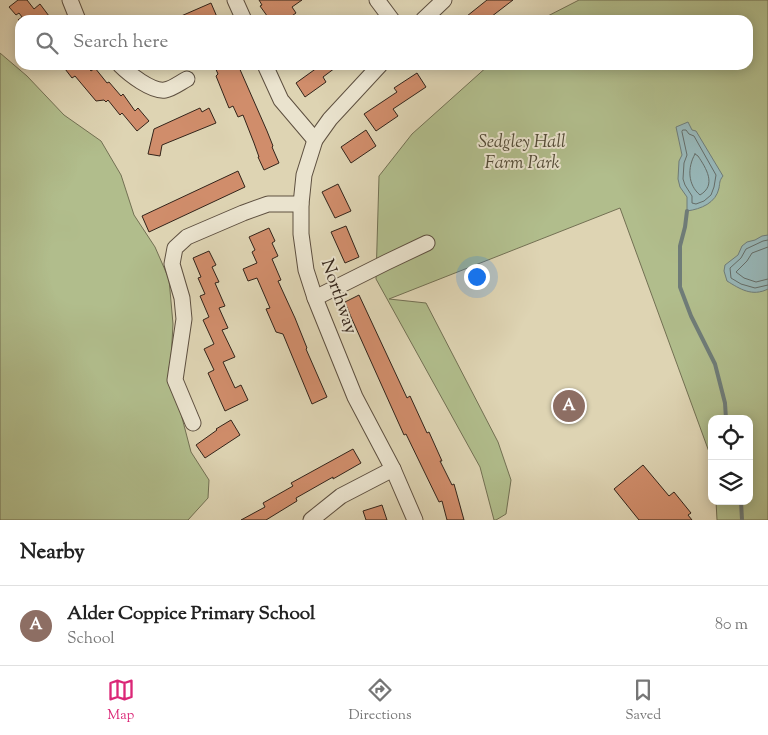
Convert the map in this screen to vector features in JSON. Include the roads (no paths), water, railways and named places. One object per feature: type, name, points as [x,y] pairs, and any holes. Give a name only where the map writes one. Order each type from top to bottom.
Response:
[{"type":"street","points":[[70,0],[76,15]]},
{"type":"street","points":[[235,0],[242,15]]},
{"type":"street","points":[[377,0],[388,15]]},
{"type":"street","points":[[428,15],[444,0]]},
{"type":"street","points":[[125,70],[154,89],[166,90],[187,79]]},
{"type":"street","points":[[267,70],[281,100],[315,140]]},
{"type":"street","name":"Northway","points":[[375,70],[330,119],[315,140],[304,175],[301,204],[301,234],[306,270],[315,298],[355,397],[393,469],[415,520]]},
{"type":"street","points":[[193,423],[175,380],[184,319],[182,298],[172,264],[175,248],[187,237],[242,213],[268,204],[301,204]]},
{"type":"street","points":[[315,298],[428,243]]},
{"type":"street","points":[[311,520],[341,496],[393,469]]},
{"type":"water","points":[[688,122],[692,130],[696,131],[723,176],[715,198],[702,207],[687,211],[687,197],[680,187],[678,179],[679,161],[682,155],[676,127]]},
{"type":"water","points":[[768,235],[768,289],[751,292],[727,281],[724,271],[725,265],[738,255],[742,246],[747,242]]},
{"type":"waterway","points":[[687,211],[680,246],[680,287],[691,316],[715,364],[725,403],[726,415]]},
{"type":"waterway","points":[[741,505],[742,520]]},
{"type":"place","name":"Alder Coppice Primary School","points":[[569,406]]},
{"type":"park label","name":"Sedgley Hall Farm Park","points":[[522,153]]}]
